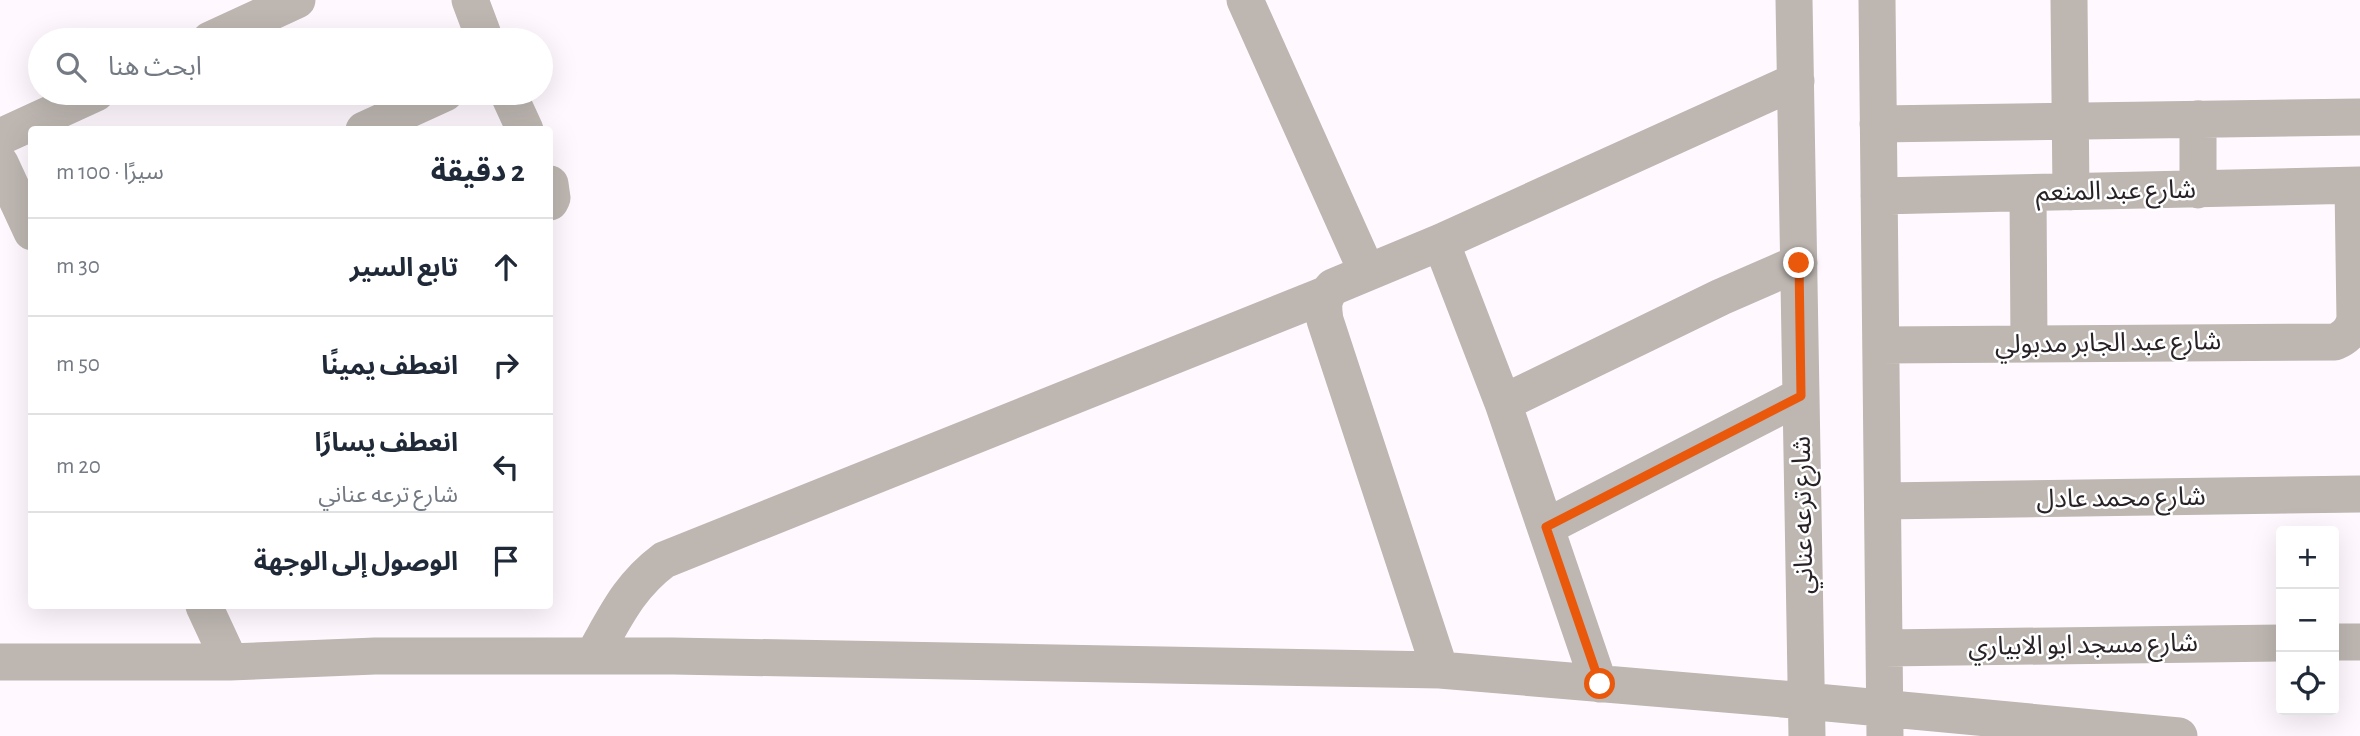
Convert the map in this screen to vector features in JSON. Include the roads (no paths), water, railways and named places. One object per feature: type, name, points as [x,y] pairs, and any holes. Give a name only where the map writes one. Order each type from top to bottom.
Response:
[{"type":"street","points":[[236,28],[297,0]]},
{"type":"street","points":[[470,0],[480,28]]},
{"type":"street","points":[[1245,0],[1367,272]]},
{"type":"street","name":"شارع ترعه عناني","points":[[1794,0],[1807,719]]},
{"type":"street","points":[[1877,0],[1885,723]]},
{"type":"street","points":[[2069,0],[2071,192]]},
{"type":"street","points":[[593,656],[630,592],[644,575],[664,560],[1325,295],[1333,287],[1441,242],[1796,80]]},
{"type":"street","points":[[0,137],[70,105]]},
{"type":"street","points":[[373,126],[418,105]]},
{"type":"street","points":[[513,105],[522,126]]},
{"type":"street","points":[[1878,124],[2360,117]]},
{"type":"street","points":[[2198,120],[2198,190]]},
{"type":"street","points":[[0,163],[28,223]]},
{"type":"street","name":"شارع عبد المنعم","points":[[1879,196],[2357,186]]},
{"type":"street","name":"شارع عبد الجابر مدبولي","points":[[1881,345],[2335,342],[2352,330],[2355,320],[2357,186]]},
{"type":"street","points":[[2028,193],[2029,344]]},
{"type":"street","points":[[1441,242],[1503,403],[1600,684]]},
{"type":"street","points":[[1503,403],[1721,297],[1799,263]]},
{"type":"street","points":[[1325,295],[1325,320],[1440,670]]},
{"type":"street","points":[[1546,527],[1801,396]]},
{"type":"street","name":"شارع محمد عادل","points":[[1883,501],[2360,494]]},
{"type":"street","points":[[205,609],[230,662]]},
{"type":"street","points":[[2339,642],[2360,642]]},
{"type":"street","name":"شارع مسجد ابو الابياري","points":[[1884,648],[2276,643]]},
{"type":"street","points":[[0,662],[230,662],[375,656],[593,656],[1440,670],[1600,684],[1807,719],[2179,736]]}]
